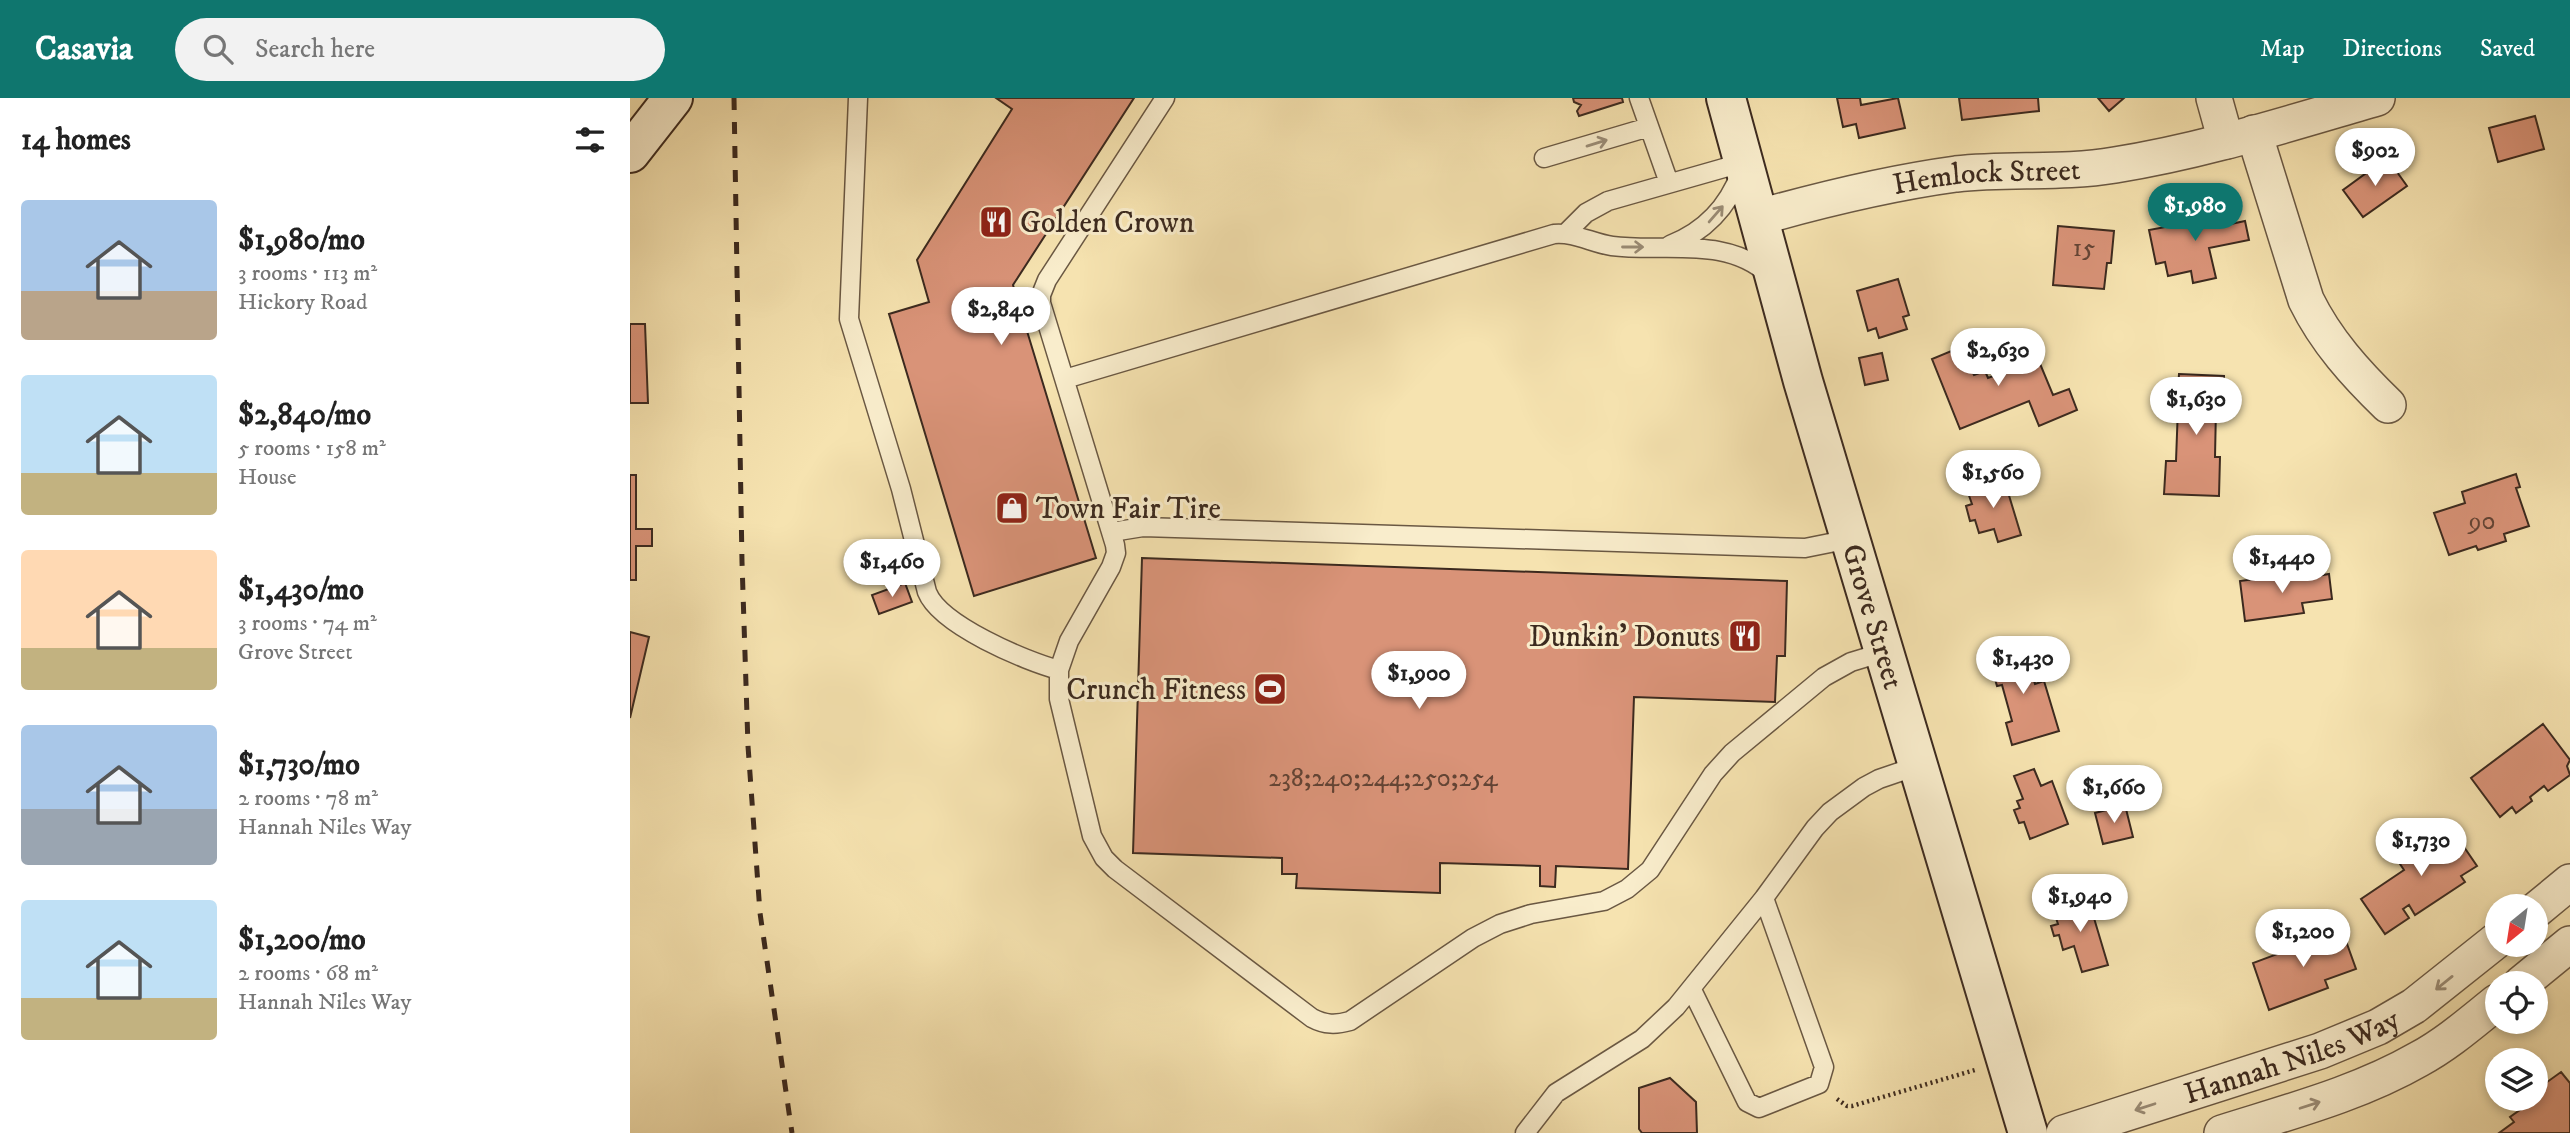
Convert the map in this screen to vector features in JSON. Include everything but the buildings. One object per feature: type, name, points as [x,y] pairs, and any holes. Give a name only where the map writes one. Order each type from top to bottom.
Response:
[{"type":"main road","points":[[630,153],[673,98]]},
{"type":"main road","name":"Grove Street","points":[[1726,98],[1850,539],[2028,1133]]},
{"type":"street","points":[[2214,98],[2240,137],[2315,319],[2341,355],[2388,405]]},
{"type":"street","name":"Hemlock Street","points":[[1760,217],[1859,192],[1957,174],[2085,170],[2146,160],[2240,137],[2377,98]]},
{"type":"street","points":[[2548,899],[2570,882]]},
{"type":"street","points":[[2537,971],[2570,944]]},
{"type":"street","name":"Hannah Niles Way","points":[[2064,1133],[2320,1051],[2369,1031],[2414,1006],[2485,950]]},
{"type":"street","name":"Hannah Niles Way","points":[[2222,1133],[2336,1097],[2399,1070],[2441,1046],[2485,1011]]},
{"type":"lane","points":[[858,98],[849,319],[901,489],[927,592],[931,603],[947,617],[1012,654],[1059,670]]},
{"type":"lane","points":[[1165,98],[1044,287],[1041,303],[1115,545],[1115,560],[1062,655],[1059,699],[1092,836],[1104,858],[1115,869],[1312,1017],[1330,1024],[1350,1020],[1500,923],[1531,914],[1604,901],[1627,889],[1650,870],[1713,774],[1732,752],[1824,677],[1851,662],[1884,652]]},
{"type":"lane","points":[[1639,98],[1670,183]]},
{"type":"lane","points":[[1544,158],[1649,127]]},
{"type":"lane","points":[[1566,233],[1586,213],[1608,201],[1745,162]]},
{"type":"lane","points":[[1667,246],[1695,234],[1714,216],[1732,191],[1745,162]]},
{"type":"lane","points":[[1065,379],[1542,236],[1566,233],[1608,245],[1712,250],[1740,257],[1764,270],[1776,282]]},
{"type":"lane","points":[[1112,532],[1143,527],[1805,548],[1850,539]]},
{"type":"lane","points":[[1525,1133],[1556,1093],[1642,1039],[1660,1024],[1692,990],[1830,812],[1879,779],[1917,766]]},
{"type":"lane","points":[[1692,990],[1746,1101],[1759,1108],[1819,1084],[1824,1067],[1764,898]]},
{"type":"path","points":[[1819,1084],[1847,1107],[1979,1069]]},
{"type":"railway","points":[[734,98],[748,746],[760,913],[792,1133]]},
{"type":"place","name":"Golden Crown","points":[[996,222]]},
{"type":"place","name":"Town Fair Tire","points":[[1012,508]]},
{"type":"place","name":"Dunkin' Donuts","points":[[1745,636]]},
{"type":"place","name":"Crunch Fitness","points":[[1270,689]]}]
